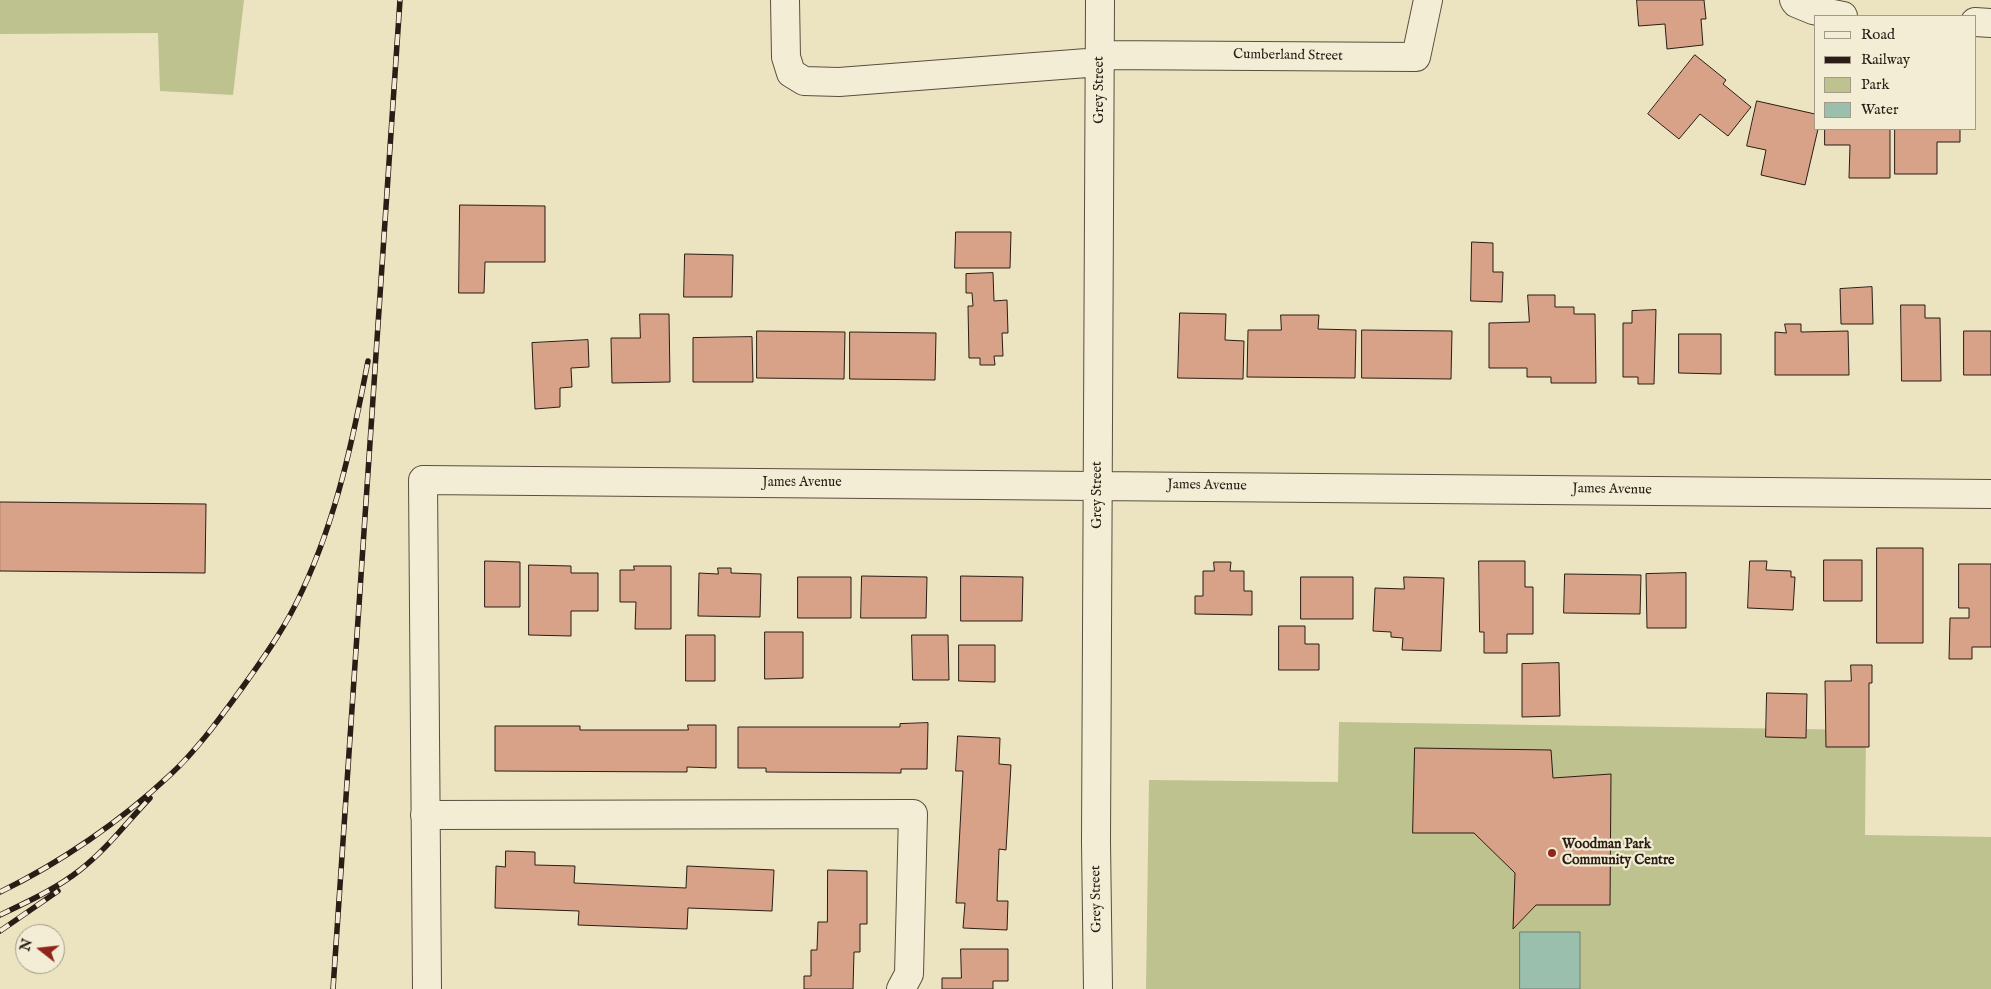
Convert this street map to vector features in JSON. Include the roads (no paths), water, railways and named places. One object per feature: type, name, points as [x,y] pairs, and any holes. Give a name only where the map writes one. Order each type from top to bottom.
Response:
[{"type":"street","points":[[785,0],[786,57],[791,73],[804,82],[839,82],[1100,59]]},
{"type":"street","name":"Grey Street","points":[[1098,989],[1096,842],[1100,0]]},
{"type":"street","name":"Cumberland Street","points":[[1100,59],[1416,57],[1428,0]]},
{"type":"street","points":[[1794,0],[1796,3],[1813,10],[1837,15]]},
{"type":"street","points":[[1976,22],[1991,23]]},
{"type":"street","name":"James Avenue","points":[[425,815],[423,480],[1991,494]]},
{"type":"street","points":[[426,989],[425,815],[913,814],[909,974],[901,989]]},
{"type":"water","points":[[1520,932],[1580,932],[1580,989],[1520,989]]},
{"type":"railway","points":[[333,989],[400,0]]},
{"type":"railway","points":[[0,892],[23,881],[89,840],[151,792],[199,744],[259,664],[283,628],[297,602],[325,534],[343,477],[368,361]]},
{"type":"railway","points":[[0,915],[51,889],[80,870],[108,844],[150,798]]},
{"type":"railway","points":[[0,931],[58,891]]},
{"type":"place","name":"Woodman Park Community Centre","points":[[1552,853]]}]
